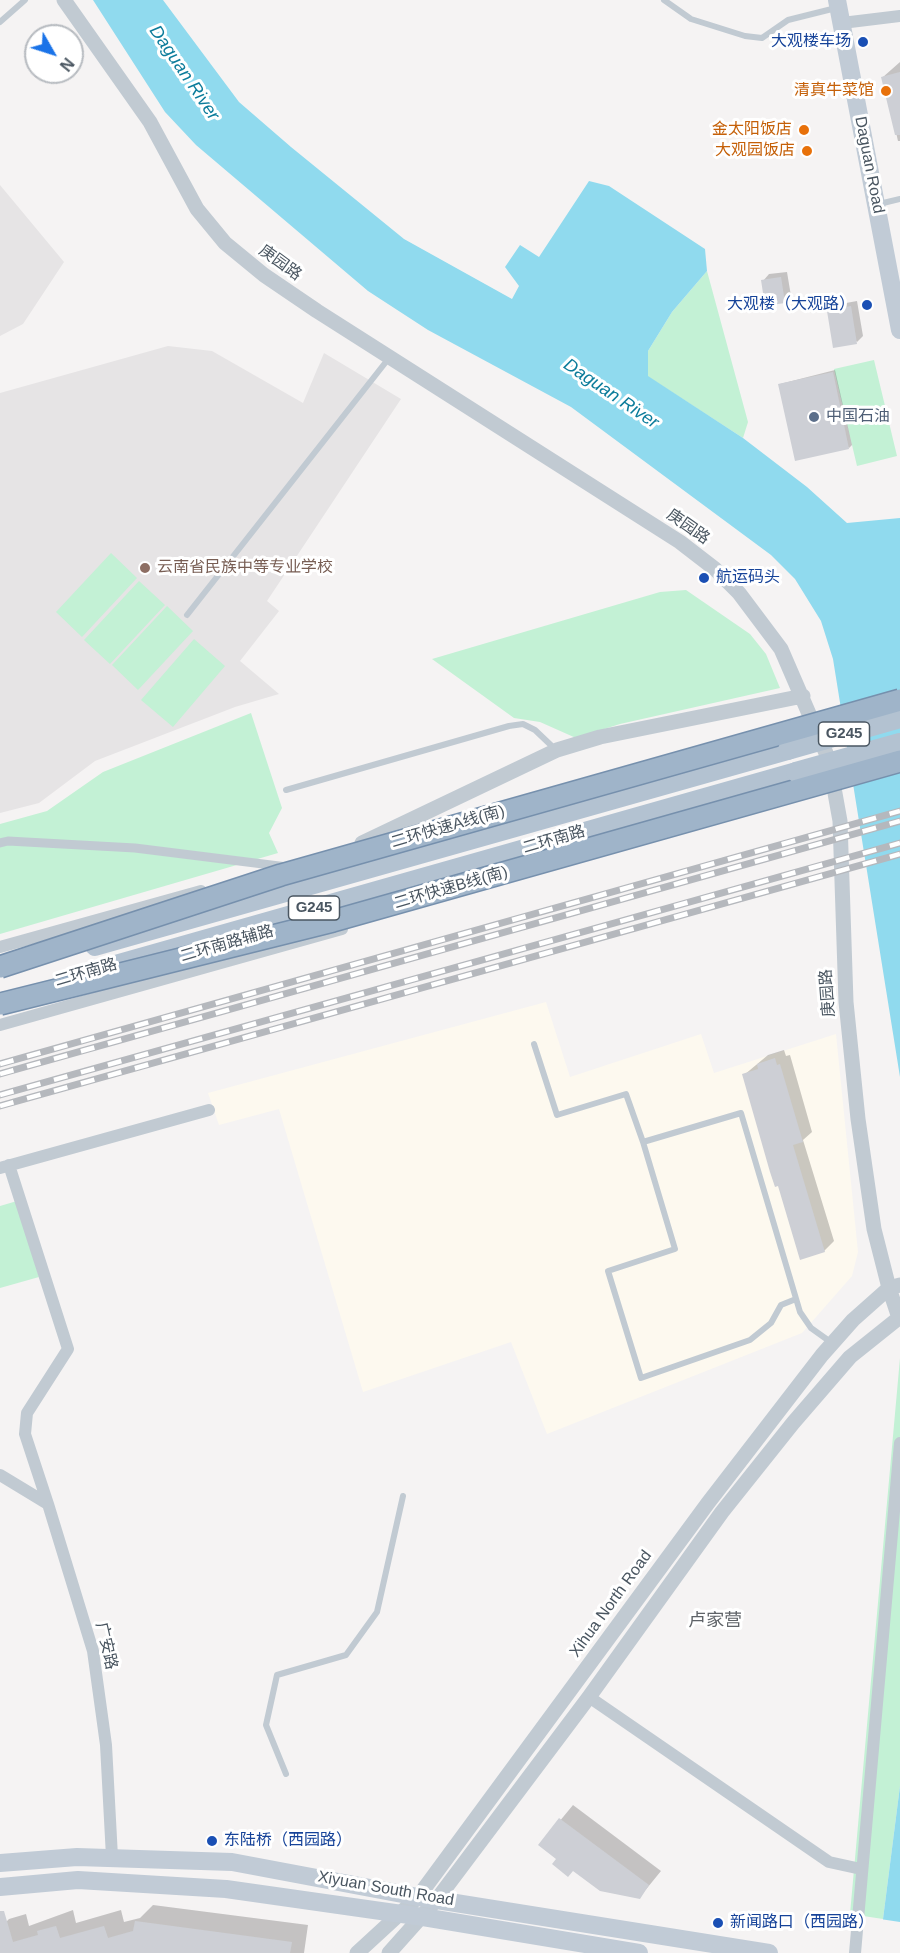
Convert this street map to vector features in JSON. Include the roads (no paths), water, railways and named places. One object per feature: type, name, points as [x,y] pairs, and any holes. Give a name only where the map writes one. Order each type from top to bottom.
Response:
[{"type":"highway","name":"二环快速A线(南)","points":[[0,967],[186,904],[308,867],[900,700]]},
{"type":"highway","name":"二环快速B线(南)","points":[[0,1004],[321,924],[900,761]]},
{"type":"main road","name":"Daguan Road","points":[[839,10],[900,330]]},
{"type":"main road","name":"二环南路","points":[[0,973],[900,718]]},
{"type":"main road","name":"二环南路","points":[[0,998],[900,743]]},
{"type":"main road","name":"Xiyuan South Road","points":[[0,1863],[76,1857],[232,1862],[418,1897],[769,1953]]},
{"type":"main road","name":"Xiyuan South Road","points":[[0,1887],[78,1880],[226,1889],[423,1917],[639,1953]]},
{"type":"street","name":"庚园路","points":[[64,0],[150,122],[197,208],[225,243],[264,275],[670,536],[716,569],[739,593],[781,649],[829,760],[840,821],[847,1014],[874,1229],[894,1286],[900,1319]]},
{"type":"street","points":[[839,10],[900,16]]},
{"type":"street","points":[[336,853],[403,826],[557,750],[600,737],[803,696]]},
{"type":"street","points":[[0,947],[336,853],[465,825],[621,797]]},
{"type":"street","name":"二环南路辅路","points":[[0,1025],[384,916],[496,874],[628,820]]},
{"type":"street","points":[[0,843],[8,841],[135,848],[287,867]]},
{"type":"street","points":[[5,1167],[209,1110]]},
{"type":"street","name":"广安路","points":[[5,1167],[68,1349],[27,1413],[26,1434],[93,1651],[106,1745],[112,1857]]},
{"type":"street","name":"Xihua North Road","points":[[357,1953],[418,1897],[708,1503],[832,1343],[853,1320],[894,1286]]},
{"type":"street","points":[[389,1953],[438,1899],[589,1697],[722,1512],[792,1423],[850,1357],[900,1319]]},
{"type":"street","points":[[855,1953],[900,1443]]},
{"type":"street","points":[[0,1475],[48,1504]]},
{"type":"street","points":[[589,1697],[829,1862],[861,1869]]},
{"type":"lane","points":[[0,22],[25,0]]},
{"type":"lane","points":[[664,0],[690,19],[745,36],[762,38],[788,20],[839,10]]},
{"type":"lane","points":[[876,205],[900,199]]},
{"type":"lane","points":[[187,615],[389,357]]},
{"type":"lane","points":[[286,790],[509,726],[523,724],[535,730],[557,750]]},
{"type":"lane","points":[[534,1044],[557,1115],[626,1094],[643,1142],[675,1249],[608,1272],[641,1378],[750,1340],[771,1323],[781,1305],[796,1299]]},
{"type":"lane","points":[[643,1142],[741,1113],[804,1320],[832,1343]]},
{"type":"lane","points":[[286,1774],[266,1725],[277,1675],[346,1655],[377,1612],[403,1496]]},
{"type":"water","name":"Daguan River","points":[[93,0],[163,0],[239,102],[291,147],[404,239],[512,299],[519,286],[505,267],[520,245],[539,257],[589,181],[609,186],[705,249],[707,271],[672,312],[648,351],[648,376],[743,438],[807,487],[847,523],[900,518],[900,1077],[833,659],[821,621],[795,579],[771,555],[571,407],[428,330],[368,291],[196,145],[165,112]]},
{"type":"water","points":[[900,1786],[900,1953],[879,1953],[883,1919]]},
{"type":"railway","points":[[0,1064],[900,811]]},
{"type":"railway","points":[[0,1074],[900,821]]},
{"type":"railway","points":[[0,1095],[900,843]]},
{"type":"railway","points":[[0,1106],[900,854]]},
{"type":"place","name":"大观楼车场","points":[[863,42]]},
{"type":"place","name":"清真牛菜馆","points":[[886,91]]},
{"type":"place","name":"金太阳饭店","points":[[804,130]]},
{"type":"place","name":"大观园饭店","points":[[807,151]]},
{"type":"place","name":"大观楼（大观路）","points":[[867,305]]},
{"type":"place","name":"中国石油","points":[[814,417]]},
{"type":"place","name":"云南省民族中等专业学校","points":[[145,568]]},
{"type":"place","name":"航运码头","points":[[704,578]]},
{"type":"place","name":"东陆桥（西园路）","points":[[212,1841]]},
{"type":"place","name":"新闻路口（西园路）","points":[[718,1923]]},
{"type":"district","name":"卢家营","points":[[715,1621]]}]
